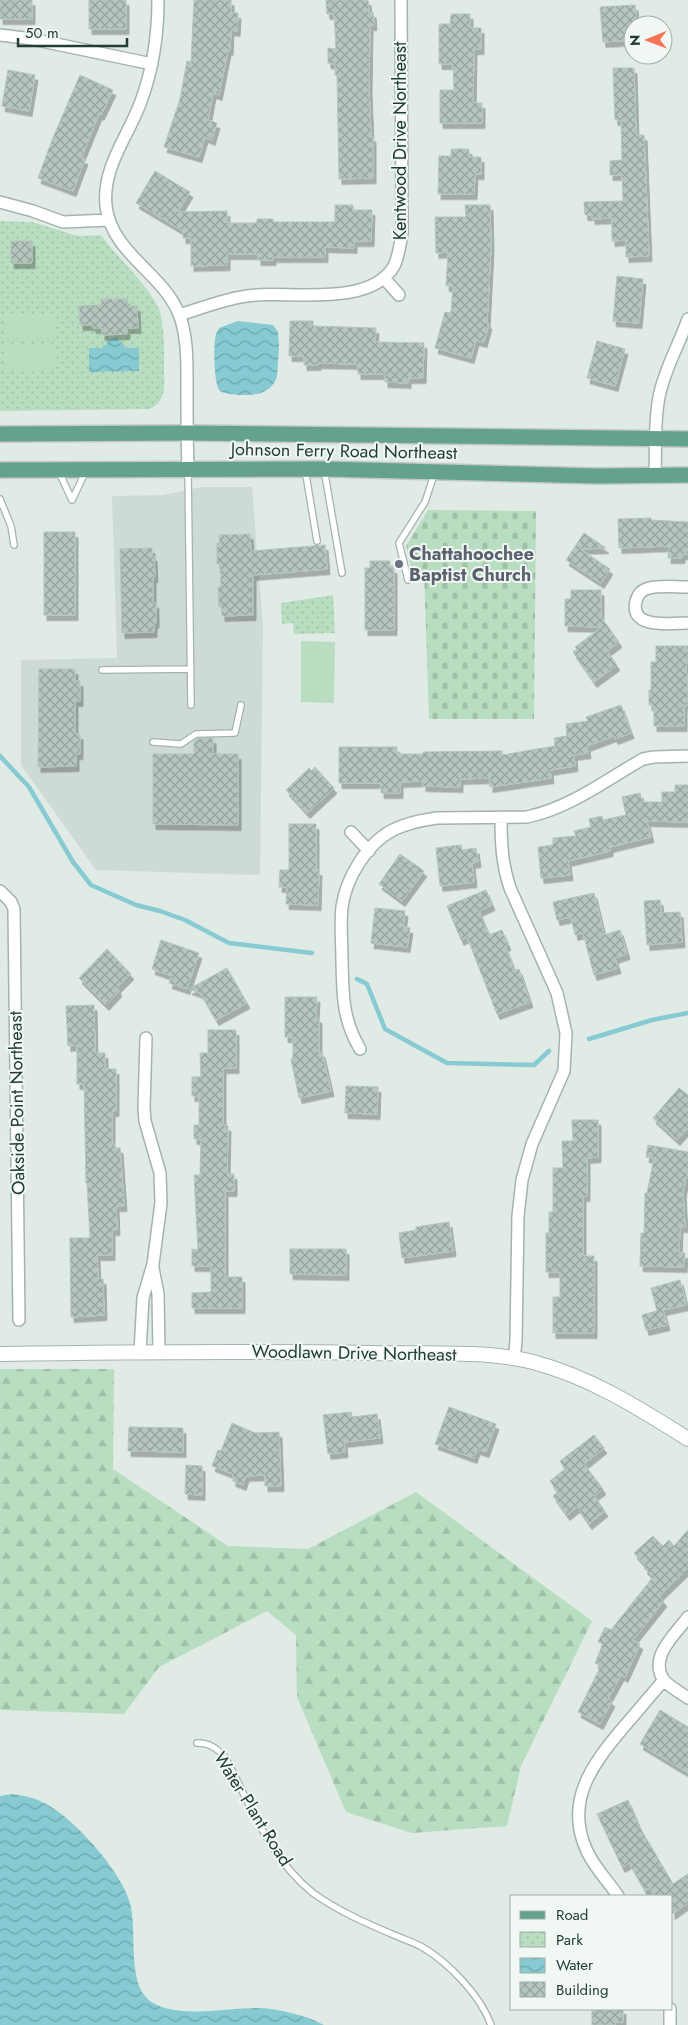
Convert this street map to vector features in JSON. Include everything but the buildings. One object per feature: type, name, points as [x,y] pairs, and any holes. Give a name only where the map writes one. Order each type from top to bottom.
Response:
[{"type":"main road","name":"Johnson Ferry Road Northeast","points":[[0,434],[187,433],[688,439]]},
{"type":"main road","name":"Johnson Ferry Road Northeast","points":[[0,470],[188,468],[436,471],[597,476],[688,475]]},
{"type":"street","points":[[158,0],[158,22],[152,64],[140,102],[107,178],[106,206],[109,220],[120,242],[170,297],[179,315],[186,359],[188,468]]},
{"type":"street","name":"Kentwood Drive Northeast","points":[[179,315],[231,299],[254,295],[340,294],[362,290],[384,278],[392,268],[398,257],[402,233],[401,0]]},
{"type":"street","points":[[0,35],[32,39],[152,64]]},
{"type":"street","points":[[0,202],[63,222],[109,220]]},
{"type":"street","points":[[384,278],[399,295]]},
{"type":"street","points":[[655,475],[659,397],[666,372],[688,320]]},
{"type":"street","points":[[688,587],[650,588],[642,591],[638,596],[635,607],[637,614],[642,620],[651,623],[688,623]]},
{"type":"street","points":[[360,1049],[347,1024],[343,1007],[342,908],[352,877],[368,851],[392,830],[408,824],[438,818],[527,817],[542,814],[558,807],[643,759],[688,756]]},
{"type":"street","points":[[501,818],[504,871],[558,993],[566,1033],[564,1071],[532,1144],[522,1180],[518,1216],[514,1359]]},
{"type":"street","points":[[351,832],[368,851]]},
{"type":"street","name":"Oakside Point Northeast","points":[[0,891],[11,902],[14,909],[19,1320]]},
{"type":"street","points":[[140,1352],[143,1298],[153,1264],[161,1203],[161,1186],[144,1108],[146,1038]]},
{"type":"street","points":[[153,1264],[158,1294],[159,1352]]},
{"type":"street","name":"Woodlawn Drive Northeast","points":[[0,1354],[159,1352],[416,1354],[514,1359],[562,1371],[602,1388],[646,1412],[688,1439]]},
{"type":"street","points":[[688,1617],[660,1654],[659,1663],[664,1680],[688,1698]]},
{"type":"street","points":[[617,1895],[586,1849],[580,1828],[579,1804],[591,1768],[664,1680]]},
{"type":"street","points":[[670,2010],[670,2025]]},
{"type":"lane","points":[[188,468],[191,705]]},
{"type":"lane","points":[[58,470],[72,500],[86,469]]},
{"type":"lane","points":[[305,469],[317,540]]},
{"type":"lane","points":[[324,469],[342,573]]},
{"type":"lane","points":[[408,580],[400,543],[425,502],[436,471]]},
{"type":"lane","points":[[0,499],[11,526],[14,545]]},
{"type":"lane","points":[[102,670],[190,669]]},
{"type":"lane","points":[[153,742],[182,744],[196,734],[234,733],[241,706]]},
{"type":"lane","name":"Water Plant Road","points":[[197,1743],[206,1743],[217,1748],[225,1757],[272,1846],[292,1871],[313,1892],[341,1911],[421,1947],[435,1956],[476,1996],[491,2025]]},
{"type":"shaded area","points":[[201,487],[252,487],[263,627],[260,875],[96,870],[21,765],[21,660],[117,658],[112,496],[163,495]]},
{"type":"green space","points":[[0,221],[32,222],[78,236],[101,235],[150,293],[160,312],[163,327],[164,389],[158,403],[149,409],[0,411]]},
{"type":"green space","points":[[4,314],[56,314],[56,338],[4,338]]},
{"type":"green space","points":[[4,345],[56,346],[56,370],[4,370]]},
{"type":"green space","points":[[428,510],[536,511],[534,719],[429,719],[424,572],[412,572],[406,546]]},
{"type":"green space","points":[[333,595],[335,633],[294,634],[293,623],[282,624],[281,603]]},
{"type":"green space","points":[[301,641],[335,642],[334,703],[301,702]]},
{"type":"green space","points":[[0,1369],[114,1369],[113,1469],[228,1546],[308,1549],[416,1492],[592,1621],[521,1766],[507,1826],[412,1833],[346,1812],[297,1697],[296,1635],[267,1611],[159,1667],[124,1714],[0,1710]]},
{"type":"water","points":[[238,321],[273,325],[278,332],[277,377],[271,387],[258,394],[226,393],[219,390],[217,386],[214,355],[216,333],[219,328]]},
{"type":"water","points":[[116,337],[125,345],[125,348],[139,348],[139,371],[89,372],[89,348],[103,348],[103,345],[106,345],[108,340]]},
{"type":"water","points":[[13,1794],[39,1800],[54,1809],[81,1831],[107,1861],[125,1890],[130,1903],[136,1977],[145,1996],[155,2004],[167,2009],[182,2011],[259,2008],[284,2011],[301,2015],[324,2025],[0,2025],[0,1796]]},
{"type":"waterway","points":[[0,756],[29,787],[73,862],[91,885],[136,905],[185,920],[229,943],[312,953]]},
{"type":"waterway","points":[[357,979],[367,984],[385,1029],[447,1063],[534,1065],[549,1051]]},
{"type":"waterway","points":[[589,1039],[652,1020],[688,1013]]},
{"type":"place","name":"Chattahoochee Baptist Church","points":[[399,564]]}]
